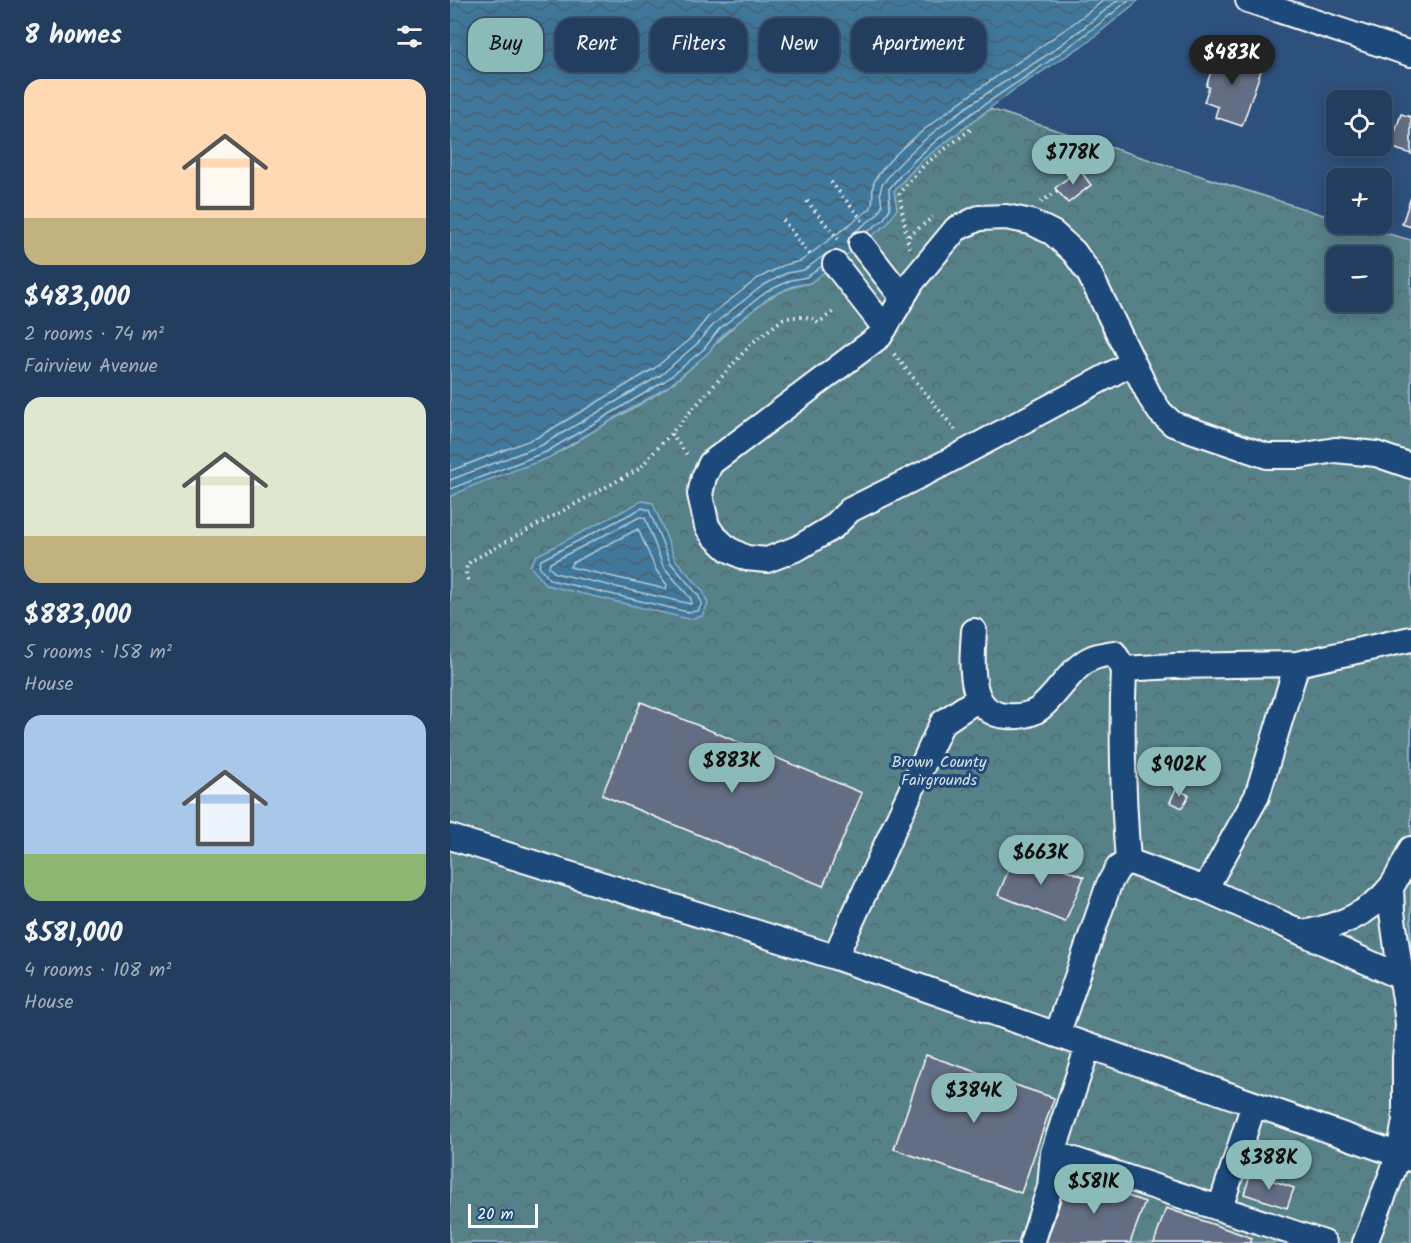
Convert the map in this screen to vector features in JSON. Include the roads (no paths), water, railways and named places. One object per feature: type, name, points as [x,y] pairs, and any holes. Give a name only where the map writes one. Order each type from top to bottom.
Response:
[{"type":"street","points":[[1248,0],[1411,54]]},
{"type":"street","points":[[1132,363],[941,465],[850,510],[833,527],[798,548],[767,560],[746,558],[728,549],[713,535],[703,516],[701,485],[711,464],[882,332],[912,282],[956,229],[979,218],[1006,216],[1031,222],[1053,233],[1074,252],[1084,266],[1132,363],[1160,412],[1173,424],[1267,456],[1300,456],[1335,450],[1376,454],[1411,466]]},
{"type":"street","points":[[882,332],[845,249],[903,298]]},
{"type":"street","points":[[974,631],[971,668],[978,699],[992,714],[1024,716],[1038,710],[1069,677],[1090,659],[1114,653],[1124,669],[1122,786],[1128,861]]},
{"type":"street","points":[[1124,669],[1297,664],[1411,639]]},
{"type":"street","points":[[1205,889],[1257,796],[1297,664]]},
{"type":"street","points":[[835,957],[942,723],[978,699]]},
{"type":"street","points":[[450,837],[835,957],[1405,1157]]},
{"type":"street","points":[[1304,933],[1334,927],[1364,912],[1391,887],[1411,849]]},
{"type":"street","points":[[1128,861],[1205,889],[1401,977]]},
{"type":"street","points":[[1057,1035],[1109,884],[1118,868],[1128,861]]},
{"type":"street","points":[[1365,1243],[1405,1157],[1405,1058],[1408,1025],[1392,912],[1391,887]]},
{"type":"street","points":[[1032,1243],[1050,1187],[1053,1154],[1088,1046]]},
{"type":"street","points":[[1220,1208],[1254,1104]]},
{"type":"street","points":[[1053,1154],[1324,1243]]},
{"type":"water","points":[[450,0],[1139,0],[1088,42],[1015,89],[921,161],[894,191],[897,209],[887,224],[810,283],[793,286],[770,297],[723,334],[708,353],[669,386],[548,458],[472,486],[450,497]]},
{"type":"water","points":[[642,501],[653,503],[675,559],[703,591],[708,604],[702,616],[689,619],[546,585],[530,566],[536,556]]},
{"type":"park label","name":"Brown County Fairgrounds","points":[[939,771]]}]
